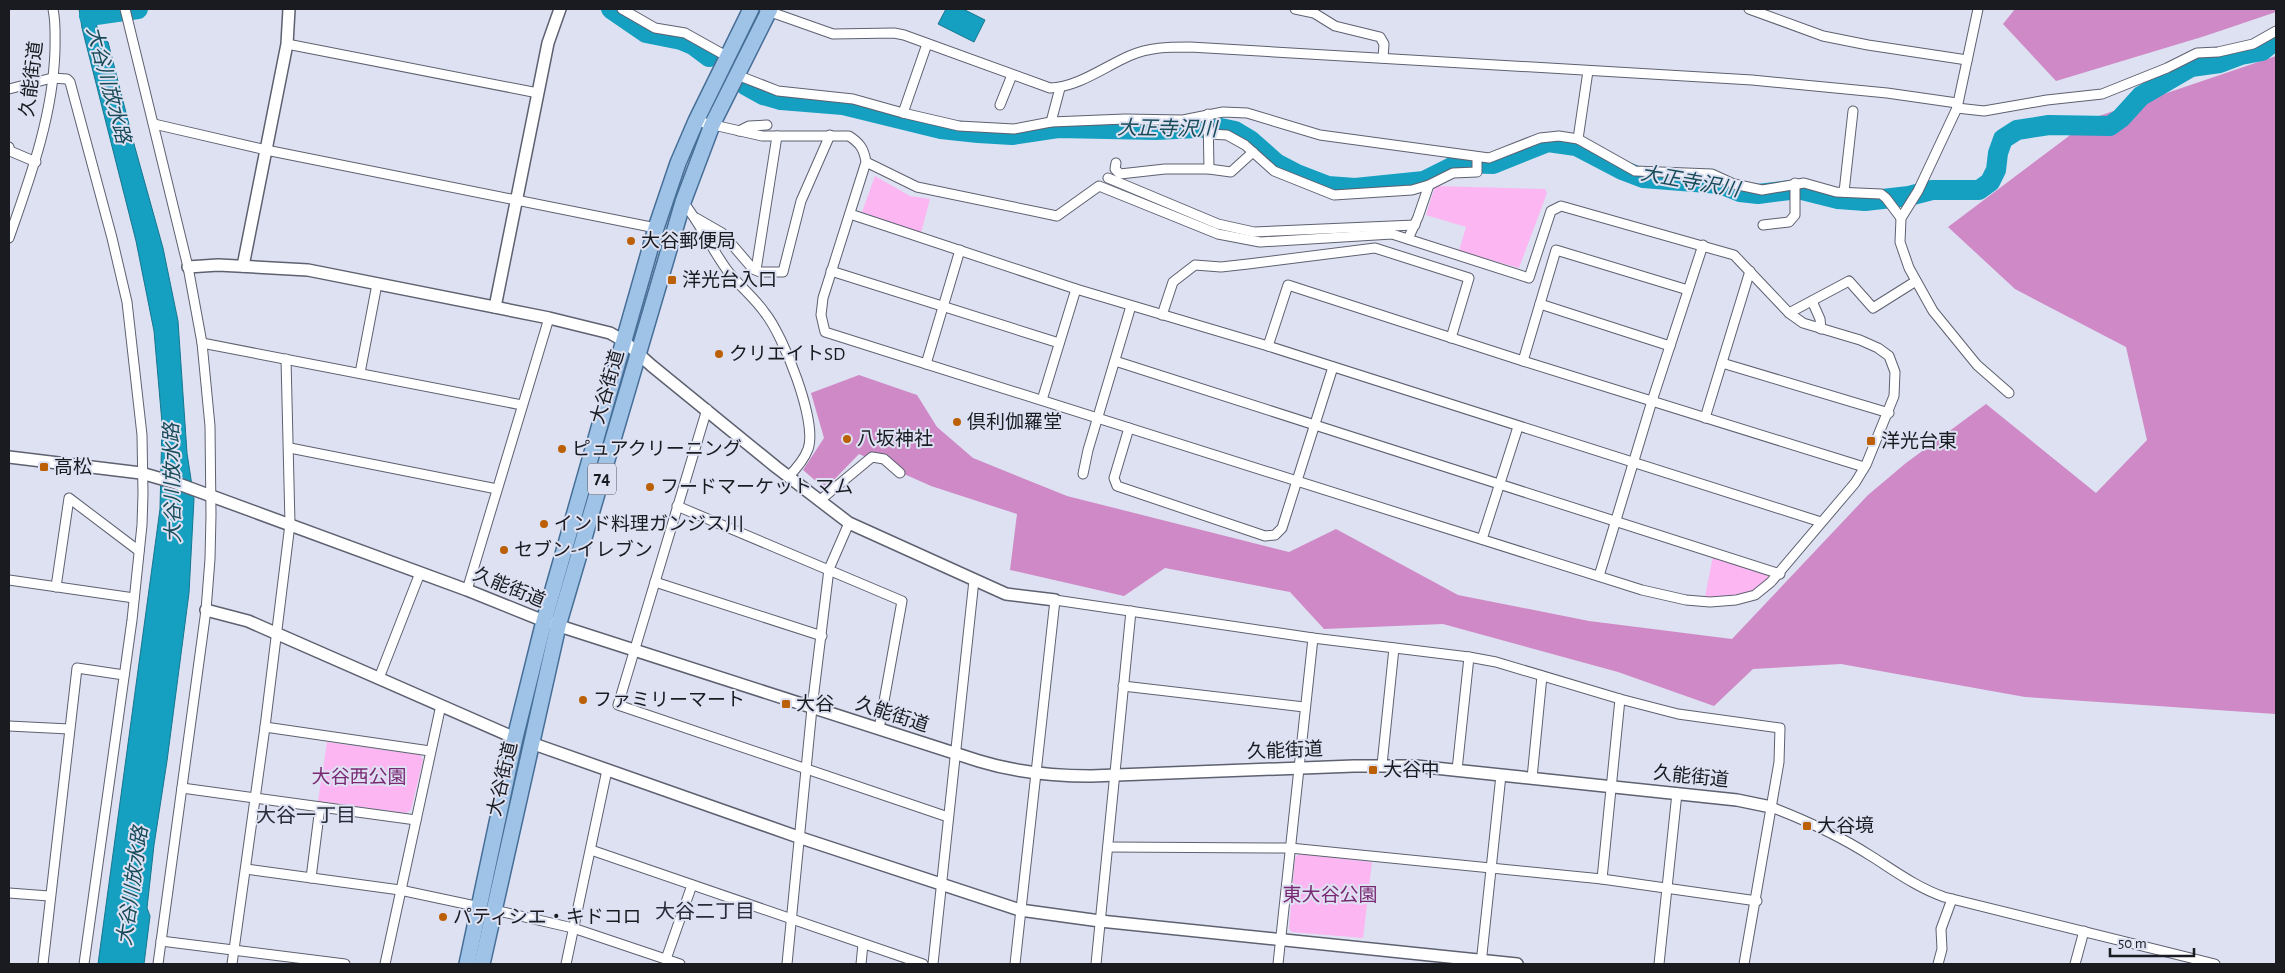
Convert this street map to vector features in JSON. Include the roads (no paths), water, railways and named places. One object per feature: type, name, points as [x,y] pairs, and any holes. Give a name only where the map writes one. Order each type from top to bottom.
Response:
[{"type":"main road","name":"大谷街道","points":[[467,964],[487,909],[531,743],[551,624],[624,341],[656,228],[678,163],[696,121],[751,9]]},
{"type":"main road","name":"大谷街道","points":[[482,964],[487,909],[515,738],[638,353],[684,202],[712,125],[767,10]]},
{"type":"street","name":"久能街道","points":[[9,238],[12,222],[36,162],[52,78],[56,20],[53,9]]},
{"type":"street","points":[[243,266],[287,44],[289,9]]},
{"type":"street","points":[[495,307],[548,43],[560,9]]},
{"type":"street","points":[[622,9],[655,28],[685,33],[728,57]]},
{"type":"street","points":[[1295,9],[1314,13],[1335,26],[1380,37],[1384,44],[1383,58]]},
{"type":"street","points":[[1752,9],[1799,28],[1830,37],[1868,45],[1967,60]]},
{"type":"street","points":[[1978,9],[1957,105],[1918,191],[1901,218],[1900,242],[1916,281],[1933,311],[1961,347],[1995,382],[2009,393]]},
{"type":"street","points":[[767,10],[833,34],[894,33],[1050,88],[1060,88],[1130,55],[1154,48],[1190,46],[1794,84],[1957,105],[1984,111],[2047,100],[2102,94],[2168,68],[2197,53],[2218,52],[2253,44],[2276,31]]},
{"type":"street","points":[[126,11],[188,267],[202,343],[210,426],[210,559],[206,610],[158,964]]},
{"type":"street","points":[[287,44],[538,93]]},
{"type":"street","points":[[902,113],[927,44]]},
{"type":"street","points":[[1578,139],[1588,71]]},
{"type":"street","points":[[737,75],[778,90],[853,100],[902,113],[968,126],[1014,129],[1051,122],[1124,119],[1184,120],[1224,112],[1248,113],[1320,135],[1466,163],[1490,158],[1540,138],[1559,136],[1578,139],[1635,171],[1712,174],[1734,184],[1762,190],[1795,187],[1804,183],[1823,189],[1881,194],[1889,201],[1901,218]]},
{"type":"street","points":[[1000,105],[1012,76]]},
{"type":"street","points":[[9,89],[52,78],[67,78],[72,87],[121,273],[137,380],[142,435],[142,525],[134,598],[84,964]]},
{"type":"street","points":[[1051,122],[1060,88]]},
{"type":"street","points":[[1844,192],[1853,111]]},
{"type":"street","points":[[1208,116],[1208,169]]},
{"type":"street","points":[[696,121],[762,136],[849,136],[858,142],[865,152],[866,162],[823,298],[822,315],[825,332],[1599,576],[1677,598],[1710,602],[1755,596],[1780,574],[1855,483],[1889,414],[1894,396],[1895,372],[1889,356],[1860,340],[1804,323],[1789,312],[1734,255],[1561,206],[1551,211],[1529,278],[1392,234],[1260,242],[1218,234],[1099,186],[1057,216],[917,187],[866,162]]},
{"type":"street","points":[[154,124],[266,150],[656,228]]},
{"type":"street","points":[[739,131],[749,126],[767,125]]},
{"type":"street","points":[[1209,133],[1227,135],[1245,145],[1274,171],[1334,195],[1412,190],[1429,185],[1453,173],[1466,163]]},
{"type":"street","points":[[696,218],[722,233],[756,270],[760,272],[783,272],[801,201],[830,135]]},
{"type":"street","points":[[756,270],[777,136]]},
{"type":"street","points":[[9,147],[10,151],[36,162]]},
{"type":"street","points":[[1116,163],[1115,169],[1120,174],[1165,169],[1208,169],[1231,172],[1253,152]]},
{"type":"street","points":[[1466,163],[1477,172],[1477,161]]},
{"type":"street","points":[[1108,178],[1218,224],[1254,232],[1415,225]]},
{"type":"street","points":[[1408,239],[1429,185]]},
{"type":"street","points":[[1763,225],[1789,222],[1795,215],[1795,187]]},
{"type":"street","points":[[684,202],[696,218],[728,271],[767,314],[788,358],[807,410],[810,431],[809,448],[800,464],[788,477]]},
{"type":"street","points":[[850,214],[1076,289],[1268,346],[1633,464],[1822,522]]},
{"type":"street","points":[[1599,576],[1652,401],[1703,245]]},
{"type":"street","points":[[1162,315],[1173,282],[1195,265],[1230,266],[1375,248],[1468,278],[1451,338]]},
{"type":"street","points":[[926,364],[960,250]]},
{"type":"street","points":[[1523,361],[1556,250],[1688,290]]},
{"type":"street","points":[[188,267],[243,266],[308,270],[549,318],[610,333],[624,341],[788,477],[849,523],[1006,594],[1313,638],[1469,657],[1678,714],[1780,728],[1779,762],[1757,901],[1744,964]]},
{"type":"street","points":[[831,271],[1059,343]]},
{"type":"street","points":[[1705,418],[1750,271]]},
{"type":"street","points":[[1789,312],[1850,281],[1873,308],[1916,281]]},
{"type":"street","points":[[360,373],[377,284]]},
{"type":"street","points":[[1268,346],[1288,285],[1864,468]]},
{"type":"street","points":[[1042,400],[1076,289]]},
{"type":"street","points":[[1812,301],[1820,319],[1821,329]]},
{"type":"street","points":[[1540,304],[1670,346]]},
{"type":"street","points":[[1083,474],[1131,306]]},
{"type":"street","points":[[467,590],[549,318]]},
{"type":"street","points":[[202,343],[522,405]]},
{"type":"street","points":[[232,964],[266,727],[290,524],[290,448],[286,359]]},
{"type":"street","points":[[1115,361],[1780,574]]},
{"type":"street","points":[[1722,363],[1889,414]]},
{"type":"street","points":[[1129,428],[1114,478],[1117,486],[1265,536],[1276,535],[1282,528],[1298,481],[1333,367]]},
{"type":"street","points":[[707,409],[618,705],[948,816]]},
{"type":"street","points":[[1482,539],[1518,427]]},
{"type":"street","points":[[290,448],[497,489]]},
{"type":"street","name":"久能街道","points":[[9,457],[141,473],[210,494],[467,590],[551,624],[996,766],[1036,774],[1073,776],[1114,775],[1382,765],[1457,770],[1676,793],[1737,800],[1771,808]]},
{"type":"street","points":[[819,501],[872,457],[884,459],[900,473]]},
{"type":"street","points":[[56,587],[69,498],[139,550]]},
{"type":"street","points":[[677,506],[902,601],[880,729]]},
{"type":"street","points":[[787,964],[808,769],[812,708],[829,569],[849,523]]},
{"type":"street","points":[[379,678],[420,573]]},
{"type":"street","points":[[9,580],[134,598]]},
{"type":"street","points":[[933,964],[954,753],[974,580]]},
{"type":"street","points":[[654,582],[822,636]]},
{"type":"street","points":[[1015,964],[1055,600]]},
{"type":"street","points":[[206,610],[248,621],[277,633],[515,738]]},
{"type":"street","points":[[1096,964],[1130,611]]},
{"type":"street","points":[[1278,964],[1304,707],[1313,638]]},
{"type":"street","points":[[1382,765],[1394,648]]},
{"type":"street","points":[[1457,770],[1469,657]]},
{"type":"street","points":[[43,964],[49,896],[77,668],[124,675]]},
{"type":"street","points":[[1532,778],[1542,676]]},
{"type":"street","points":[[1123,686],[1304,707]]},
{"type":"street","points":[[1602,879],[1620,699]]},
{"type":"street","points":[[385,964],[441,705]]},
{"type":"street","points":[[9,726],[69,729]]},
{"type":"street","points":[[266,727],[430,751]]},
{"type":"street","points":[[531,743],[801,838],[1020,910],[1100,921],[1482,962],[1517,964]]},
{"type":"street","points":[[566,964],[607,770]]},
{"type":"street","points":[[1482,962],[1500,775]]},
{"type":"street","points":[[182,788],[416,820]]},
{"type":"street","points":[[1659,964],[1676,793]]},
{"type":"street","points":[[311,878],[320,807]]},
{"type":"street","points":[[1771,808],[1830,833],[1870,855],[1924,890],[1952,899],[2215,964]]},
{"type":"street","points":[[1108,847],[1290,848],[1602,879],[1757,901]]},
{"type":"street","points":[[591,850],[923,964]]},
{"type":"street","points":[[246,869],[400,890],[574,928],[680,964]]},
{"type":"street","points":[[666,959],[692,885]]},
{"type":"street","points":[[9,893],[49,896]]},
{"type":"street","points":[[1938,964],[1942,949],[1940,929],[1952,899]]},
{"type":"street","points":[[2074,964],[2084,931]]},
{"type":"street","points":[[161,941],[344,964]]},
{"type":"street","points":[[861,964],[863,944]]},
{"type":"water","name":"大谷川放水路","points":[[79,9],[101,9],[103,12],[104,16],[96,22],[98,31],[108,42],[163,248],[178,321],[187,453],[194,499],[189,593],[154,845],[147,908],[150,916],[144,964],[98,964],[160,509],[162,423],[154,331],[136,241],[82,28]]},
{"type":"water","points":[[946,9],[963,9],[985,20],[974,42],[938,24]]},
{"type":"waterway","name":"大正寺沢川","points":[[89,16],[138,9]]},
{"type":"waterway","name":"大正寺沢川","points":[[611,9],[646,33],[681,40],[693,45],[709,57]]},
{"type":"waterway","name":"大正寺沢川","points":[[745,85],[763,95],[781,100],[843,105],[941,129],[978,133],[1012,135],[1058,128],[1156,130],[1216,127],[1235,131],[1250,140],[1276,163],[1297,174],[1328,186],[1355,188],[1424,181],[1460,163],[1493,164],[1548,142],[1576,146],[1622,170],[1643,178],[1720,184],[1740,192],[1758,194],[1798,189],[1838,199],[1865,201],[1909,196],[1932,190],[1979,190],[1990,182],[1996,170],[1998,153],[2003,139],[2017,130],[2049,125],[2110,126],[2121,118],[2141,96],[2191,67],[2220,63],[2241,55],[2262,51],[2276,40]]},
{"type":"place","name":"大谷郵便局","points":[[631,241]]},
{"type":"place","name":"洋光台入口","points":[[672,280]]},
{"type":"place","name":"クリエイトSD","points":[[719,354]]},
{"type":"place","name":"倶利伽羅堂","points":[[957,422]]},
{"type":"place","name":"八坂神社","points":[[847,439]]},
{"type":"place","name":"洋光台東","points":[[1871,441]]},
{"type":"place","name":"ピュアクリーニング","points":[[562,449]]},
{"type":"place","name":"高松","points":[[44,467]]},
{"type":"place","name":"フードマーケット マム","points":[[650,487]]},
{"type":"place","name":"インド料理ガンジス川","points":[[544,524]]},
{"type":"place","name":"セブン-イレブン","points":[[504,550]]},
{"type":"place","name":"ファミリーマート","points":[[583,700]]},
{"type":"place","name":"大谷","points":[[786,704]]},
{"type":"place","name":"大谷中","points":[[1373,770]]},
{"type":"place","name":"大谷境","points":[[1807,826]]},
{"type":"place","name":"パティシエ・キドコロ","points":[[443,917]]},
{"type":"district","name":"大谷一丁目","points":[[306,816]]},
{"type":"district","name":"大谷二丁目","points":[[705,912]]},
{"type":"park label","name":"大谷西公園","points":[[359,777]]},
{"type":"park label","name":"東大谷公園","points":[[1330,895]]}]
